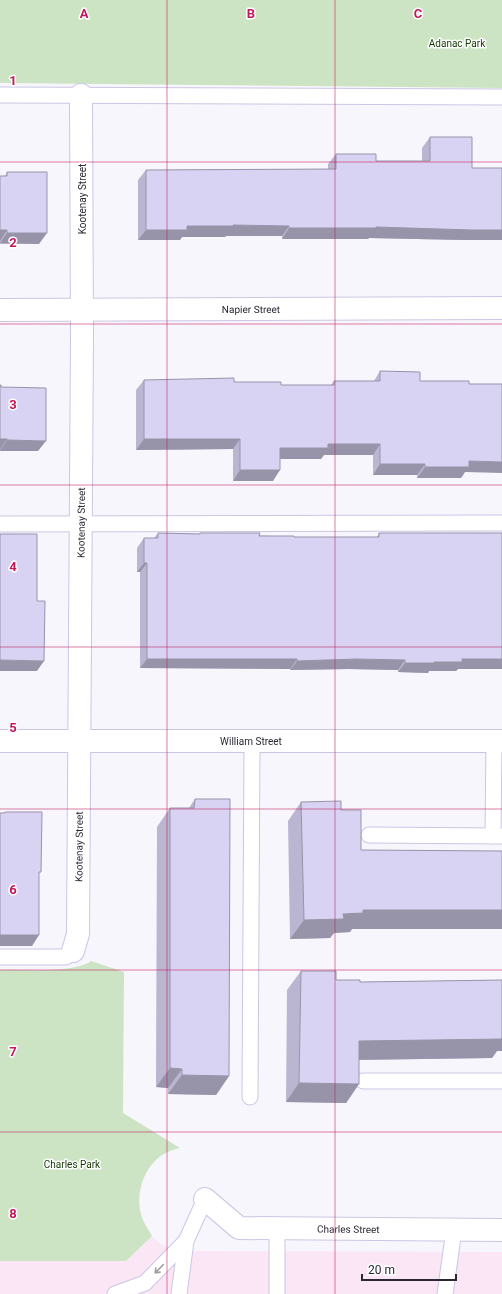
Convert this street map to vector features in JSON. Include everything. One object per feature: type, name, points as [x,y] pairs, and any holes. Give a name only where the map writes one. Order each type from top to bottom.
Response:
[{"type":"street","name":"Kootenay Street","points":[[73,951],[78,934],[82,310],[81,95]]},
{"type":"street","name":"Napier Street","points":[[0,310],[502,308]]},
{"type":"street","name":"William Street","points":[[0,741],[498,741]]},
{"type":"street","name":"Charles Street","points":[[205,1199],[239,1228],[502,1230]]},
{"type":"lane","points":[[0,95],[502,97]]},
{"type":"lane","points":[[0,524],[502,523]]},
{"type":"lane","points":[[250,1097],[252,741]]},
{"type":"lane","points":[[370,835],[498,836],[498,741]]},
{"type":"lane","points":[[0,957],[66,957],[73,951]]},
{"type":"lane","points":[[363,1081],[502,1081]]},
{"type":"lane","points":[[179,1294],[186,1241],[205,1199]]},
{"type":"lane","points":[[277,1228],[277,1294]]},
{"type":"lane","points":[[445,1294],[454,1230]]},
{"type":"lane","points":[[115,1294],[146,1282],[186,1241]]},
{"type":"shaded area","points":[[152,1236],[161,1244],[172,1249],[184,1251],[502,1252],[502,1294],[0,1294],[0,1261],[126,1261]]},
{"type":"green space","name":"Adanac Park","points":[[0,0],[502,0],[502,88],[0,83]]},
{"type":"green space","name":"Charles Park","points":[[91,961],[124,972],[123,1113],[180,1148],[167,1152],[151,1165],[147,1171],[141,1185],[139,1200],[143,1220],[152,1236],[126,1261],[0,1261],[0,970],[47,970],[72,968]]},
{"type":"building","points":[[430,137],[472,137],[472,168],[502,168],[502,230],[376,227],[289,228],[289,226],[233,225],[187,226],[187,230],[146,230],[146,170],[336,169],[336,154],[376,154],[376,161],[430,161]]},
{"type":"building","points":[[7,172],[47,172],[47,233],[7,233],[7,230],[0,230],[0,176],[7,176]]},
{"type":"building","points":[[380,371],[420,372],[420,381],[469,381],[469,384],[502,384],[502,462],[469,461],[469,467],[425,467],[425,464],[380,464],[380,444],[328,444],[328,448],[280,448],[280,470],[240,470],[240,439],[144,439],[144,380],[234,378],[234,382],[281,382],[281,385],[334,385],[334,381],[380,381]]},
{"type":"building","points":[[0,385],[1,387],[46,388],[46,441],[0,439]]},
{"type":"building","points":[[158,533],[260,533],[259,536],[379,537],[379,533],[502,533],[502,659],[462,659],[462,662],[405,663],[405,660],[356,659],[297,661],[297,659],[147,659],[147,563],[144,563],[144,538],[158,538]]},
{"type":"building","points":[[0,534],[37,534],[37,601],[45,601],[44,661],[0,660]]},
{"type":"building","points":[[195,799],[230,799],[229,1076],[182,1075],[182,1069],[170,1068],[170,808],[194,808]]},
{"type":"building","points":[[341,801],[341,810],[361,810],[361,850],[502,851],[502,910],[363,910],[363,913],[343,914],[344,919],[304,920],[301,802]]},
{"type":"building","points":[[42,812],[41,872],[39,872],[39,935],[0,935],[0,813]]},
{"type":"building","points":[[301,971],[336,971],[336,980],[360,980],[360,982],[502,980],[502,1039],[359,1041],[359,1084],[299,1083]]}]
